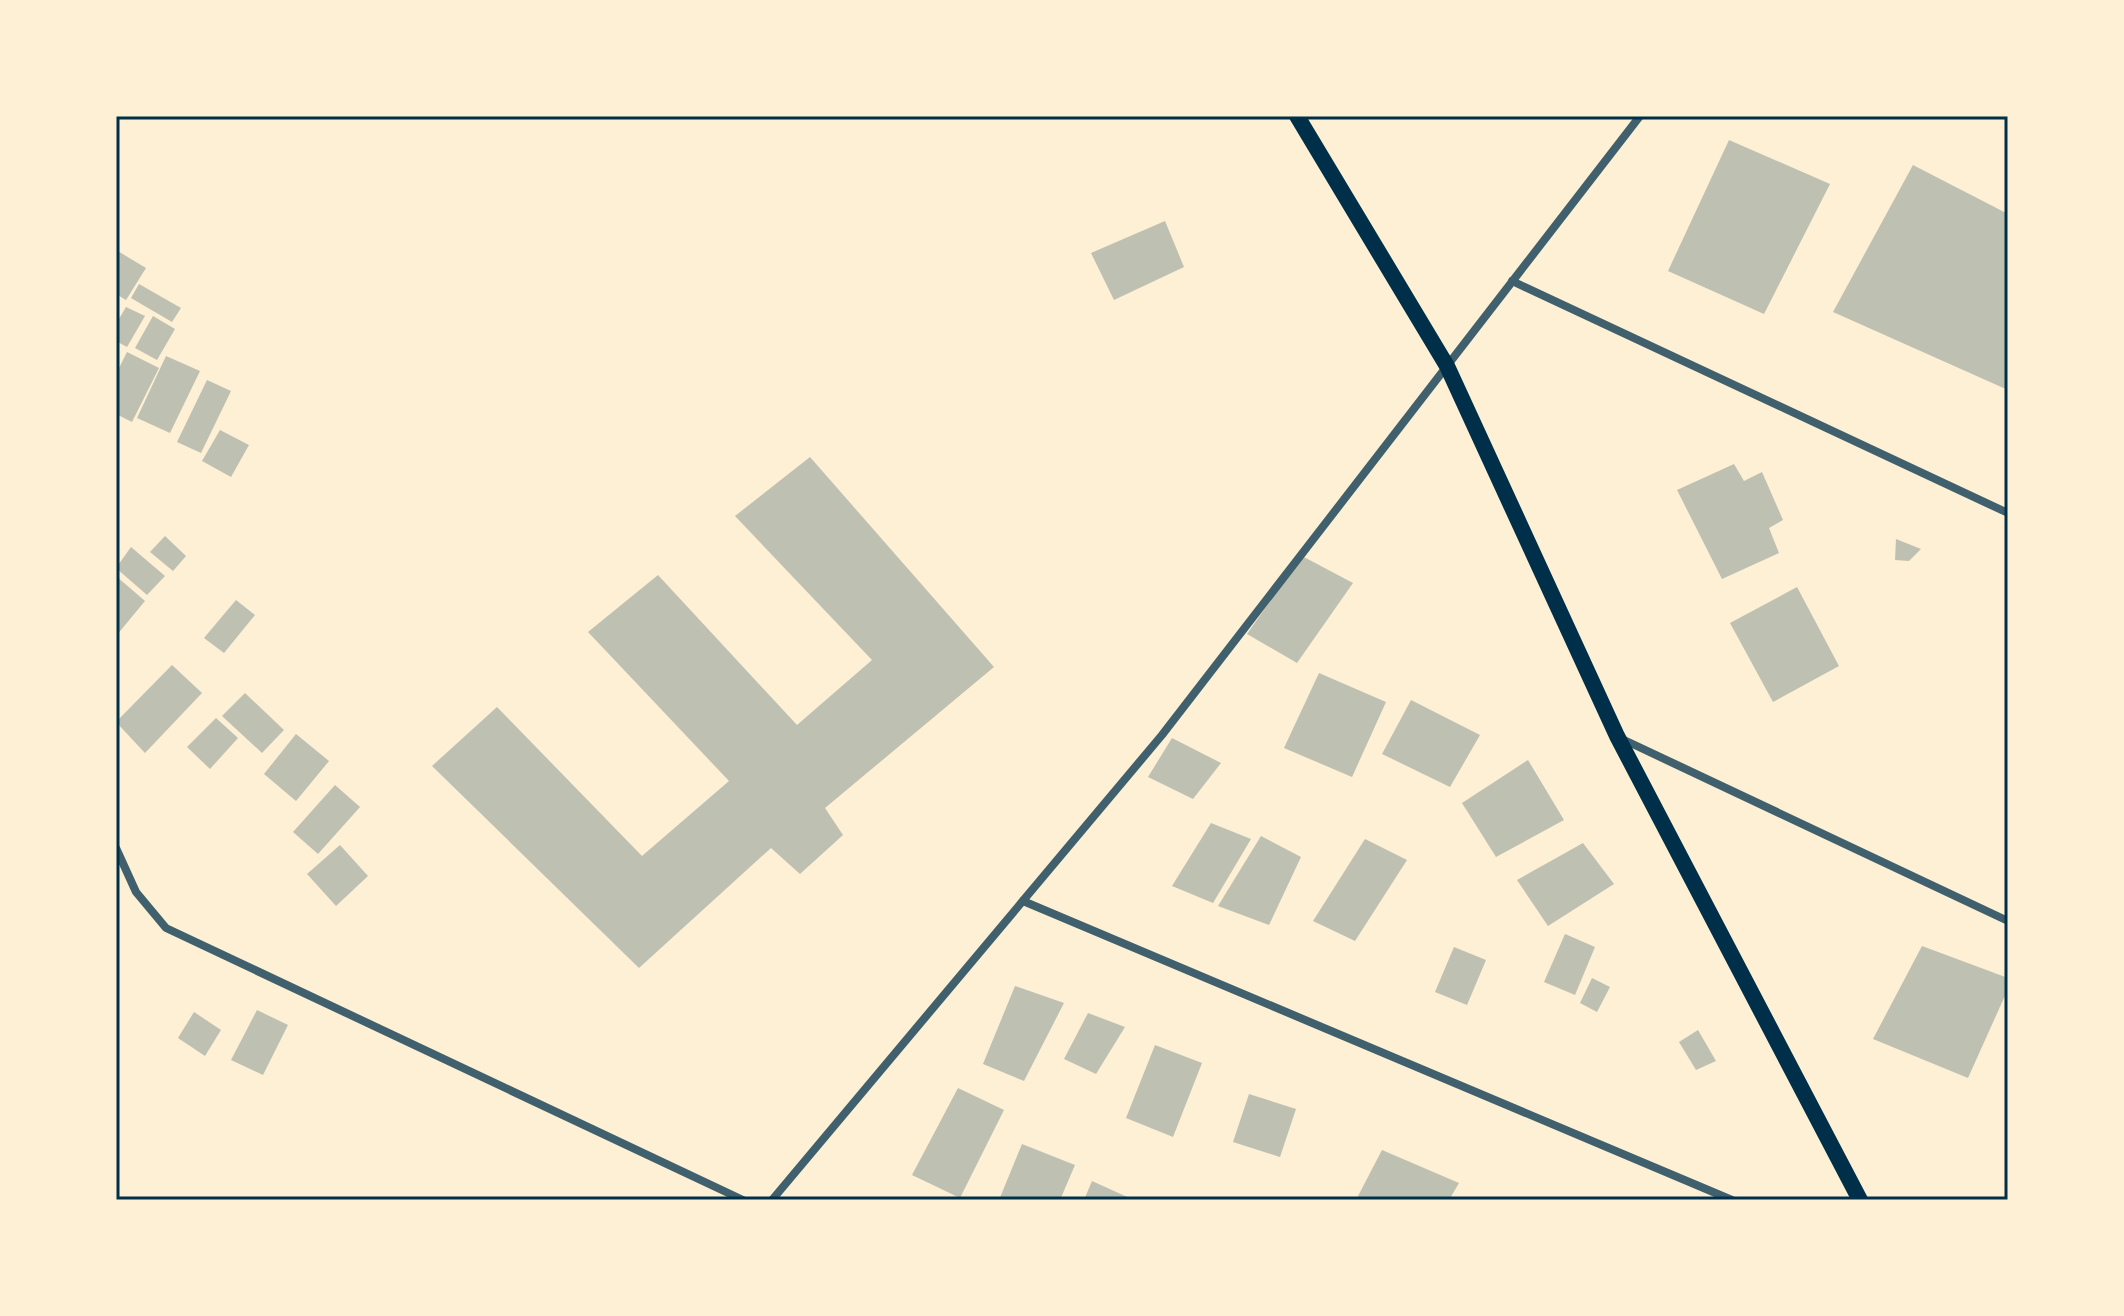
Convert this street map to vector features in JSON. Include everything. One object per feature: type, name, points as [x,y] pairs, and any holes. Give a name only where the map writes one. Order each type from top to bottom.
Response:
[{"type":"main road","points":[[1297,116],[1447,366],[1617,736],[1860,1200]]},
{"type":"street","points":[[772,1200],[1162,735],[1640,116]]},
{"type":"street","points":[[1512,281],[2008,513]]},
{"type":"street","points":[[1617,736],[2008,921]]},
{"type":"street","points":[[118,857],[136,892],[166,928],[743,1200]]},
{"type":"street","points":[[1023,901],[1732,1200]]},
{"type":"building","points":[[1729,140],[1830,184],[1764,314],[1668,271]]},
{"type":"building","points":[[1913,165],[2008,214],[2008,390],[1833,312]]},
{"type":"building","points":[[1165,221],[1184,267],[1114,300],[1091,253]]},
{"type":"building","points":[[116,250],[146,268],[126,300],[116,294]]},
{"type":"building","points":[[139,284],[181,308],[172,322],[131,298]]},
{"type":"building","points":[[126,307],[145,316],[127,347],[116,341],[116,324]]},
{"type":"building","points":[[153,316],[175,329],[157,360],[135,348]]},
{"type":"building","points":[[127,352],[159,368],[132,422],[116,414],[116,374]]},
{"type":"building","points":[[166,356],[200,371],[170,433],[137,418]]},
{"type":"building","points":[[207,380],[231,391],[201,453],[177,442]]},
{"type":"building","points":[[220,430],[249,445],[231,477],[202,461]]},
{"type":"building","points":[[810,457],[994,667],[825,808],[843,835],[800,874],[771,848],[639,968],[432,766],[497,707],[642,856],[729,781],[588,632],[658,575],[797,725],[872,660],[735,516]]},
{"type":"building","points":[[1734,464],[1744,481],[1762,472],[1783,520],[1769,528],[1779,553],[1722,579],[1677,490]]},
{"type":"building","points":[[165,536],[186,556],[173,571],[150,552]]},
{"type":"building","points":[[1896,539],[1921,549],[1909,561],[1895,560]]},
{"type":"building","points":[[131,547],[165,576],[147,595],[116,568]]},
{"type":"building","points":[[1302,556],[1353,583],[1297,663],[1247,634]]},
{"type":"building","points":[[116,576],[145,601],[116,636]]},
{"type":"building","points":[[1797,587],[1839,666],[1773,702],[1730,623]]},
{"type":"building","points":[[236,600],[255,615],[224,653],[204,638]]},
{"type":"building","points":[[172,665],[202,693],[145,753],[116,722]]},
{"type":"building","points":[[1319,673],[1386,702],[1352,777],[1284,748]]},
{"type":"building","points":[[245,693],[284,730],[262,753],[222,716]]},
{"type":"building","points":[[1411,700],[1480,735],[1450,787],[1382,754]]},
{"type":"building","points":[[216,718],[238,738],[210,769],[187,747]]},
{"type":"building","points":[[296,734],[329,761],[296,801],[264,774]]},
{"type":"building","points":[[1172,738],[1221,763],[1193,799],[1148,777]]},
{"type":"building","points":[[1528,760],[1564,820],[1496,857],[1462,803]]},
{"type":"building","points":[[335,785],[360,807],[318,854],[293,832]]},
{"type":"building","points":[[1211,823],[1251,839],[1213,903],[1172,886]]},
{"type":"building","points":[[1261,836],[1301,857],[1269,925],[1218,906]]},
{"type":"building","points":[[1365,839],[1407,860],[1355,941],[1313,921]]},
{"type":"building","points":[[1583,843],[1614,884],[1548,926],[1517,880]]},
{"type":"building","points":[[340,845],[368,876],[336,906],[307,874]]},
{"type":"building","points":[[1565,934],[1595,947],[1575,995],[1544,982]]},
{"type":"building","points":[[1922,946],[2008,978],[2008,989],[1968,1078],[1873,1039]]},
{"type":"building","points":[[1454,947],[1486,960],[1467,1005],[1435,992]]},
{"type":"building","points":[[1592,978],[1610,987],[1597,1012],[1580,1003]]},
{"type":"building","points":[[1015,986],[1064,1003],[1024,1081],[983,1064]]},
{"type":"building","points":[[257,1010],[288,1025],[263,1075],[231,1060]]},
{"type":"building","points":[[194,1012],[221,1030],[205,1056],[178,1038]]},
{"type":"building","points":[[1088,1013],[1125,1027],[1096,1074],[1064,1059]]},
{"type":"building","points":[[1698,1030],[1716,1061],[1696,1070],[1679,1042]]},
{"type":"building","points":[[1155,1045],[1202,1063],[1173,1137],[1126,1118]]},
{"type":"building","points":[[958,1088],[1004,1110],[960,1198],[912,1175]]},
{"type":"building","points":[[1249,1094],[1296,1109],[1280,1157],[1233,1142]]},
{"type":"building","points":[[1022,1144],[1075,1165],[1060,1200],[999,1200]]},
{"type":"building","points":[[1382,1150],[1459,1183],[1449,1200],[1356,1200]]},
{"type":"building","points":[[1092,1181],[1134,1200],[1084,1200]]}]
